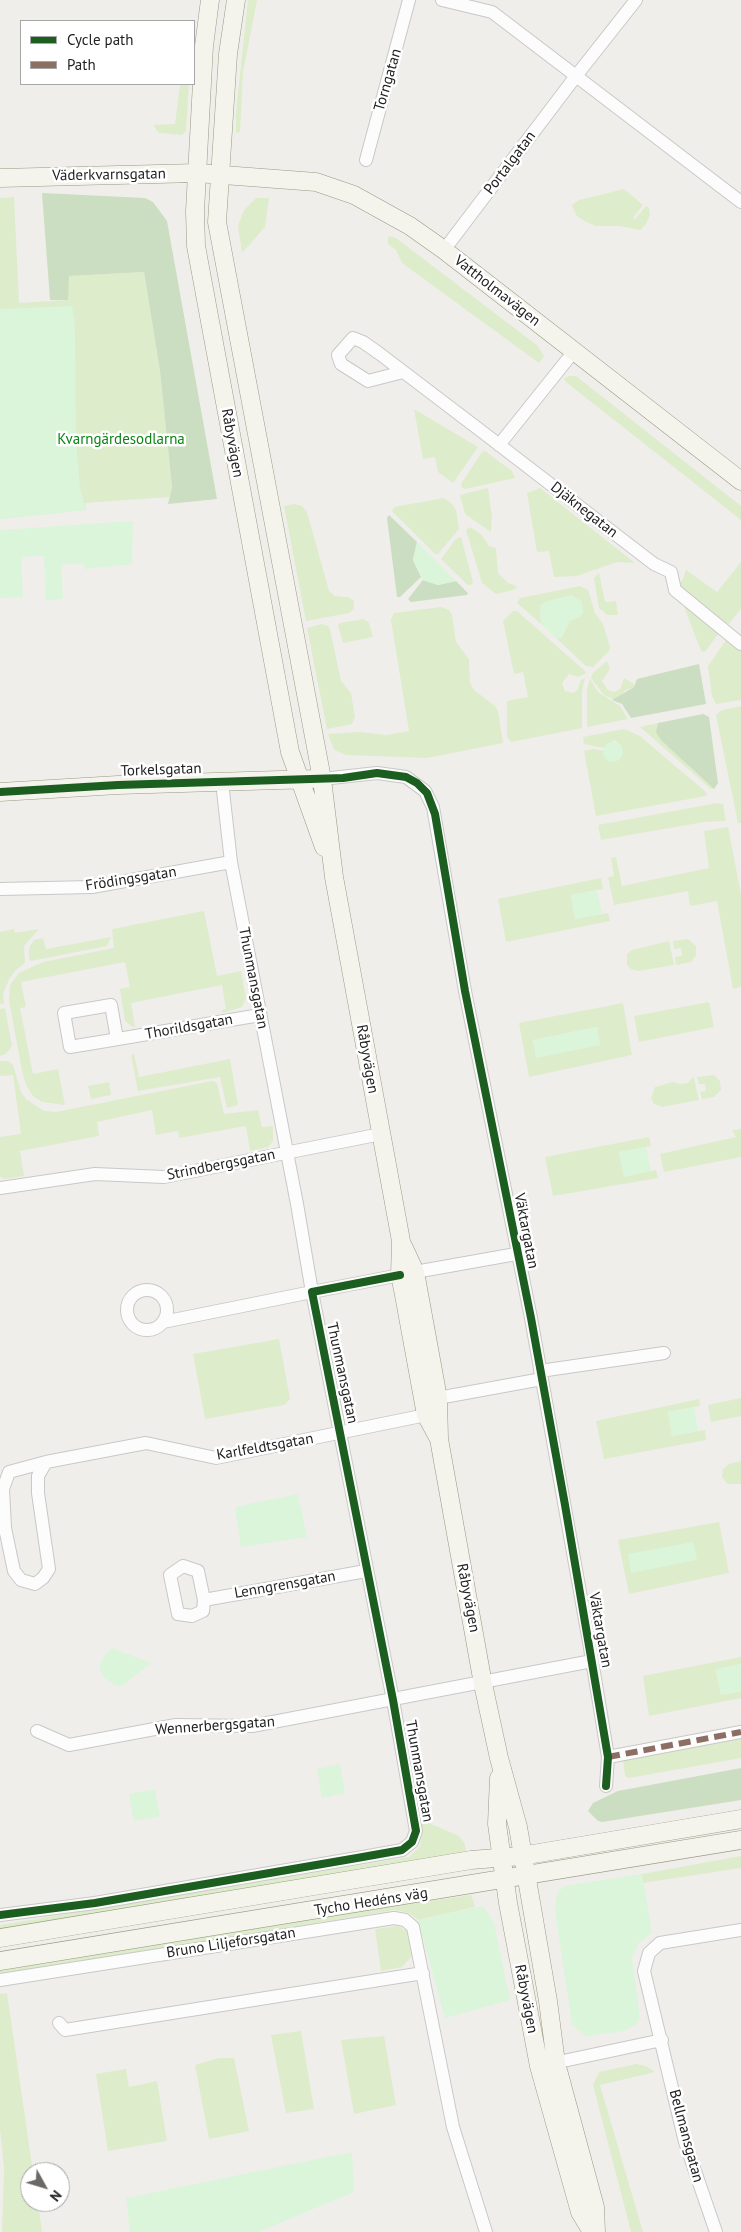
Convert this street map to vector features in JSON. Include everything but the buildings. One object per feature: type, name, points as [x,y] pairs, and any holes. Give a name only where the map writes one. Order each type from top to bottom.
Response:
[{"type":"main road","name":"Råbyvägen","points":[[210,0],[204,46],[194,211],[196,246],[290,752],[334,877]]},
{"type":"main road","name":"Råbyvägen","points":[[236,0],[228,54],[217,222],[322,779],[334,877],[400,1241],[438,1398],[438,1439],[499,1758],[518,1827],[521,1856],[548,2002],[548,2064],[595,2208],[596,2232]]},
{"type":"main road","name":"Väderkvarnsgatan","points":[[0,178],[197,173],[219,175]]},
{"type":"main road","name":"Vattholmavägen","points":[[219,175],[316,182],[344,192],[392,215],[444,250],[741,481]]},
{"type":"main road","name":"Torkelsgatan","points":[[0,792],[322,779]]},
{"type":"main road","name":"Råbyvägen","points":[[407,1273],[426,1415],[438,1439]]},
{"type":"main road","name":"Råbyvägen","points":[[499,1758],[497,1824],[508,1903],[548,2064],[580,2212],[592,2232]]},
{"type":"main road","name":"Tycho Hedéns väg","points":[[0,1938],[471,1860],[521,1856],[741,1819]]},
{"type":"main road","name":"Tycho Hedéns väg","points":[[0,1961],[741,1840]]},
{"type":"street","name":"Torngatan","points":[[366,160],[409,0]]},
{"type":"street","points":[[442,0],[492,12],[741,202]]},
{"type":"street","name":"Portalgatan","points":[[444,250],[636,0]]},
{"type":"street","name":"Djäknegatan","points":[[403,372],[368,381],[341,364],[338,355],[353,338],[363,342],[403,372],[500,445],[654,564],[671,572],[675,590],[741,644]]},
{"type":"street","points":[[500,445],[574,350]]},
{"type":"street","name":"Väktargatan","points":[[322,779],[377,773],[397,775],[417,783],[430,799],[465,990],[541,1375],[592,1661],[608,1757],[606,1786]]},
{"type":"street","name":"Thunmansgatan","points":[[0,1915],[95,1903],[402,1850],[412,1842],[416,1831],[393,1700],[312,1292],[231,862],[222,782]]},
{"type":"street","name":"Frödingsgatan","points":[[0,889],[92,888],[231,862]]},
{"type":"street","name":"Thorildsgatan","points":[[117,1039],[111,1005],[64,1013],[70,1047],[260,1015]]},
{"type":"street","name":"Strindbergsgatan","points":[[0,1188],[95,1174],[164,1177],[381,1134]]},
{"type":"street","name":"Väktargatan","points":[[312,1292],[516,1254]]},
{"type":"street","points":[[163,1322],[312,1292]]},
{"type":"street","points":[[438,1398],[541,1375],[664,1353]]},
{"type":"street","name":"Karlfeldtsgatan","points":[[46,1462],[38,1476],[38,1493],[49,1569],[43,1578],[35,1584],[21,1580],[14,1571],[4,1528],[3,1489],[9,1472],[46,1462],[146,1443],[216,1458],[426,1415]]},
{"type":"street","name":"Lenngrensgatan","points":[[204,1600],[366,1570]]},
{"type":"street","name":"Väktargatan","points":[[484,1684],[592,1661]]},
{"type":"street","name":"Wennerbergsgatan","points":[[36,1731],[69,1745],[176,1725],[252,1726],[484,1684]]},
{"type":"street","points":[[608,1757],[741,1732]]},
{"type":"street","name":"Bruno Liljeforsgatan","points":[[0,1980],[394,1918],[405,1920],[413,1927],[453,2126],[486,2232]]},
{"type":"street","name":"Bellmansgatan","points":[[716,2232],[685,2142],[644,1971],[649,1953],[660,1943],[741,1930]]},
{"type":"street","points":[[59,2023],[65,2030],[422,1973]]},
{"type":"street","points":[[548,2064],[662,2040]]},
{"type":"green space","points":[[248,0],[257,0],[243,72],[240,132],[236,133],[236,112]]},
{"type":"green space","points":[[180,85],[189,85],[186,131],[182,135],[159,133],[153,125],[175,124]]},
{"type":"green space","points":[[624,189],[643,205],[633,218],[635,219],[646,206],[649,208],[650,215],[646,224],[640,230],[620,226],[596,226],[577,216],[573,208],[572,205],[579,200]]},
{"type":"green space","points":[[42,193],[145,198],[153,202],[167,221],[217,499],[168,504],[172,487],[160,371],[144,272],[69,276],[68,300],[50,300]]},
{"type":"green space","name":"Kvarngärdesodlarna","points":[[14,197],[19,303],[67,300],[68,276],[144,272],[160,371],[172,487],[169,497],[85,503],[86,510],[0,519],[0,198]]},
{"type":"green space","points":[[256,198],[269,198],[265,227],[242,253],[238,226],[244,210]]},
{"type":"green space","points":[[388,236],[396,238],[538,346],[544,356],[539,363],[402,263],[396,250],[388,244]]},
{"type":"green space","points":[[72,306],[75,326],[76,441],[80,487],[86,510],[0,519],[0,309]]},
{"type":"green space","points":[[569,376],[576,376],[741,506],[741,520],[566,382],[564,379]]},
{"type":"green space","points":[[414,409],[478,447],[453,483],[438,472],[435,457],[423,459]]},
{"type":"green space","points":[[485,451],[512,471],[515,478],[465,489],[461,484],[482,452]]},
{"type":"green space","points":[[488,488],[492,517],[491,532],[465,514],[460,495]]},
{"type":"green space","points":[[540,488],[635,563],[617,562],[577,576],[554,577],[549,551],[537,552],[527,493]]},
{"type":"green space","points":[[444,498],[456,510],[459,529],[438,554],[435,554],[392,511],[394,507]]},
{"type":"green space","points":[[294,504],[302,506],[307,512],[329,591],[335,596],[348,597],[354,601],[354,609],[349,613],[306,621],[284,506]]},
{"type":"green space","points":[[389,515],[417,542],[413,560],[421,577],[400,597],[397,597],[387,518]]},
{"type":"green space","points":[[133,521],[132,564],[84,569],[83,563],[61,565],[63,599],[46,601],[44,556],[21,557],[23,597],[0,598],[0,530]]},
{"type":"green space","points":[[470,527],[481,534],[489,546],[496,548],[498,573],[508,583],[517,588],[496,594],[482,583],[466,530]]},
{"type":"green space","points":[[461,537],[473,582],[471,585],[468,585],[441,559],[456,539]]},
{"type":"green space","points":[[417,542],[456,581],[438,585],[423,580],[413,560]]},
{"type":"green space","points":[[741,562],[741,609],[728,625],[678,585],[683,579],[686,570],[717,592]]},
{"type":"green space","points":[[599,573],[605,602],[616,601],[618,615],[607,615],[599,608],[594,578]]},
{"type":"green space","points":[[423,580],[438,585],[456,581],[468,593],[467,595],[411,602],[408,599]]},
{"type":"green space","points":[[580,586],[588,590],[595,613],[603,624],[610,647],[609,651],[593,667],[586,666],[557,639],[562,637],[569,622],[540,609],[541,624],[517,603],[520,598]]},
{"type":"green space","points":[[572,595],[582,602],[583,613],[580,617],[569,622],[563,635],[557,639],[541,624],[540,605],[547,601]]},
{"type":"green space","points":[[683,604],[718,634],[705,652],[701,651]]},
{"type":"green space","points":[[441,607],[449,610],[452,615],[456,642],[469,659],[470,683],[474,690],[495,706],[498,711],[503,743],[427,758],[346,755],[334,750],[328,734],[359,732],[387,735],[409,731],[391,620],[394,613]]},
{"type":"green space","points":[[513,611],[517,611],[586,672],[578,677],[569,674],[562,683],[565,691],[574,693],[578,689],[580,681],[585,678],[582,691],[582,728],[511,742],[507,737],[507,701],[528,697],[523,672],[514,674],[503,621]]},
{"type":"green space","points":[[364,619],[369,623],[373,637],[343,643],[338,626],[340,623]]},
{"type":"green space","points":[[322,624],[330,629],[341,681],[351,693],[355,717],[352,724],[327,729],[307,628]]},
{"type":"green space","points":[[727,639],[741,650],[741,700],[716,704],[712,696],[708,666]]},
{"type":"green space","points":[[607,661],[610,669],[602,681],[608,690],[614,692],[620,689],[624,678],[634,684],[634,687],[626,690],[615,700],[604,695],[591,678],[593,673]]},
{"type":"green space","points":[[699,664],[706,704],[631,718],[622,704],[612,700],[634,687],[637,679]]},
{"type":"green space","points":[[590,679],[598,692],[620,706],[628,719],[587,727],[587,689]]},
{"type":"green space","points":[[741,706],[741,823],[738,823],[716,715],[722,710]]},
{"type":"green space","points":[[703,714],[709,717],[718,783],[714,789],[661,740],[656,732],[658,723]]},
{"type":"green space","points":[[658,723],[657,727],[692,769],[714,789],[711,789],[640,727]]},
{"type":"green space","points":[[624,729],[640,736],[707,793],[706,796],[596,816],[584,751],[593,749],[623,753],[622,747],[615,740],[604,748],[584,744],[583,737]]},
{"type":"green space","points":[[609,742],[617,742],[623,748],[623,756],[617,762],[609,762],[603,756],[603,748]]},
{"type":"green space","points":[[717,803],[723,804],[726,821],[704,822],[601,840],[598,825]]},
{"type":"green space","points":[[728,827],[741,894],[741,987],[733,989],[717,901],[690,906],[688,891],[614,905],[608,877],[614,876],[611,858],[616,857],[622,886],[709,868],[704,831]]},
{"type":"green space","points":[[601,878],[603,889],[571,895],[575,919],[608,913],[610,921],[506,942],[498,899]]},
{"type":"green space","points":[[597,890],[602,914],[575,919],[571,895]]},
{"type":"green space","points":[[204,911],[217,976],[241,971],[246,998],[242,1007],[223,1013],[222,1010],[226,1009],[222,985],[131,1003],[135,1027],[133,1027],[125,1021],[120,989],[130,987],[125,962],[21,982],[26,1007],[20,1008],[33,1074],[58,1069],[65,1105],[42,1102],[33,1096],[26,1085],[22,1071],[9,1000],[10,985],[19,973],[43,962],[114,948],[112,929]]},
{"type":"green space","points":[[14,929],[15,933],[39,929],[24,946],[25,963],[9,979],[3,994],[4,1004],[0,1004],[0,932]]},
{"type":"green space","points":[[111,937],[107,946],[31,961],[29,958],[29,948],[34,940],[43,938],[46,949]]},
{"type":"green space","points":[[688,939],[696,946],[696,955],[691,962],[676,965],[675,957],[682,956],[681,948],[674,949],[673,941]]},
{"type":"green space","points":[[669,941],[674,965],[638,971],[631,969],[627,965],[627,954],[632,950]]},
{"type":"green space","points":[[709,1002],[714,1027],[639,1042],[634,1016]]},
{"type":"green space","points":[[623,1003],[632,1055],[529,1077],[519,1023]],"holes":[[[597,1027],[600,1045],[536,1057],[533,1040]]]},
{"type":"green space","points":[[5,1008],[12,1046],[6,1054],[0,1056],[0,1009]]},
{"type":"green space","points":[[597,1027],[600,1045],[536,1058],[533,1040]]},
{"type":"green space","points":[[134,1054],[139,1077],[230,1059],[238,1105],[227,1108],[220,1077],[138,1091],[131,1055]]},
{"type":"green space","points":[[0,1061],[8,1061],[13,1065],[21,1092],[26,1099],[44,1111],[56,1112],[212,1081],[217,1083],[224,1114],[258,1110],[262,1127],[273,1126],[273,1141],[268,1147],[250,1151],[246,1126],[179,1138],[178,1131],[156,1135],[152,1110],[97,1122],[99,1136],[20,1151],[24,1176],[4,1179],[0,1177],[0,1137],[21,1134],[13,1075],[0,1076]]},
{"type":"green space","points":[[714,1075],[720,1081],[721,1090],[714,1097],[702,1099],[700,1092],[706,1091],[705,1084],[699,1084],[697,1077]]},
{"type":"green space","points":[[694,1078],[699,1100],[662,1107],[654,1104],[651,1098],[655,1087],[673,1082],[680,1084],[688,1083]]},
{"type":"green space","points":[[109,1082],[111,1095],[91,1099],[88,1086]]},
{"type":"green space","points":[[741,1129],[741,1157],[664,1172],[660,1154],[736,1137],[732,1130]]},
{"type":"green space","points":[[649,1137],[651,1146],[619,1152],[624,1176],[656,1170],[658,1178],[553,1196],[545,1157]]},
{"type":"green space","points":[[646,1147],[651,1171],[624,1177],[619,1152]]},
{"type":"green space","points":[[279,1339],[290,1399],[284,1405],[205,1419],[193,1354]]},
{"type":"green space","points":[[741,1398],[741,1416],[711,1422],[708,1405]]},
{"type":"green space","points":[[699,1399],[700,1406],[668,1412],[672,1436],[705,1430],[706,1440],[604,1459],[596,1421]]},
{"type":"green space","points":[[694,1407],[698,1431],[672,1436],[668,1412]]},
{"type":"green space","points":[[741,1461],[741,1484],[727,1484],[722,1477],[723,1469],[729,1464]]},
{"type":"green space","points":[[298,1494],[307,1537],[241,1547],[235,1507]]},
{"type":"green space","points":[[719,1522],[729,1573],[629,1594],[618,1540]]},
{"type":"green space","points":[[693,1542],[697,1560],[631,1573],[628,1554]]},
{"type":"green space","points":[[112,1648],[151,1663],[122,1686],[114,1685],[104,1677],[99,1667],[104,1656]]},
{"type":"green space","points":[[741,1657],[741,1664],[716,1670],[721,1695],[741,1691],[741,1698],[649,1716],[643,1676]]},
{"type":"green space","points":[[741,1664],[741,1691],[721,1695],[716,1669]]},
{"type":"green space","points":[[741,1736],[741,1758],[629,1778],[625,1776],[623,1760]]},
{"type":"green space","points":[[340,1764],[345,1793],[322,1798],[317,1769]]},
{"type":"green space","points":[[741,1768],[741,1800],[602,1822],[598,1821],[588,1811],[593,1803],[618,1791]]},
{"type":"green space","points":[[155,1789],[160,1816],[134,1821],[129,1794]]},
{"type":"green space","points":[[422,1820],[459,1836],[465,1844],[466,1853],[0,1930],[0,1925],[409,1857],[420,1846]]},
{"type":"green space","points":[[741,1856],[741,1868],[643,1883],[642,1874]]},
{"type":"green space","points":[[642,1874],[652,1933],[639,1943],[632,1958],[640,2019],[635,2025],[624,2031],[586,2036],[572,2025],[555,1910],[557,1894],[564,1886]]},
{"type":"green space","points":[[471,1895],[475,1907],[418,1920],[409,1913],[395,1910],[0,1975],[0,1969],[288,1921]]},
{"type":"green space","points":[[483,1906],[494,1923],[510,2000],[445,2018],[418,1920]]},
{"type":"green space","points":[[398,1926],[408,1932],[412,1956],[402,1967],[381,1971],[375,1929]]},
{"type":"green space","points":[[7,1993],[32,2162],[20,2162],[20,2212],[39,2212],[42,2232],[2,2232],[4,2168],[0,2130],[0,1994]]},
{"type":"green space","points":[[301,2031],[314,2109],[286,2113],[271,2035]]},
{"type":"green space","points":[[384,2036],[396,2105],[354,2114],[341,2040]]},
{"type":"green space","points":[[219,2058],[234,2058],[249,2131],[209,2139],[195,2065]]},
{"type":"green space","points":[[636,2064],[646,2066],[655,2072],[600,2085],[643,2232],[631,2232],[593,2085],[599,2072]]},
{"type":"green space","points":[[126,2069],[129,2087],[157,2081],[167,2141],[108,2151],[96,2074]]},
{"type":"green space","points":[[352,2152],[354,2192],[258,2232],[130,2232],[126,2198]]},
{"type":"marked path","points":[[608,1757],[741,1732]]},
{"type":"cycle path","points":[[0,792],[118,785],[343,778],[377,773],[406,777],[417,783],[427,793],[435,814],[465,991],[531,1318],[565,1505],[608,1757],[606,1786]]},
{"type":"cycle path","points":[[0,1915],[95,1903],[357,1858],[402,1850],[412,1842],[416,1831],[393,1700],[312,1292],[400,1275]]}]
